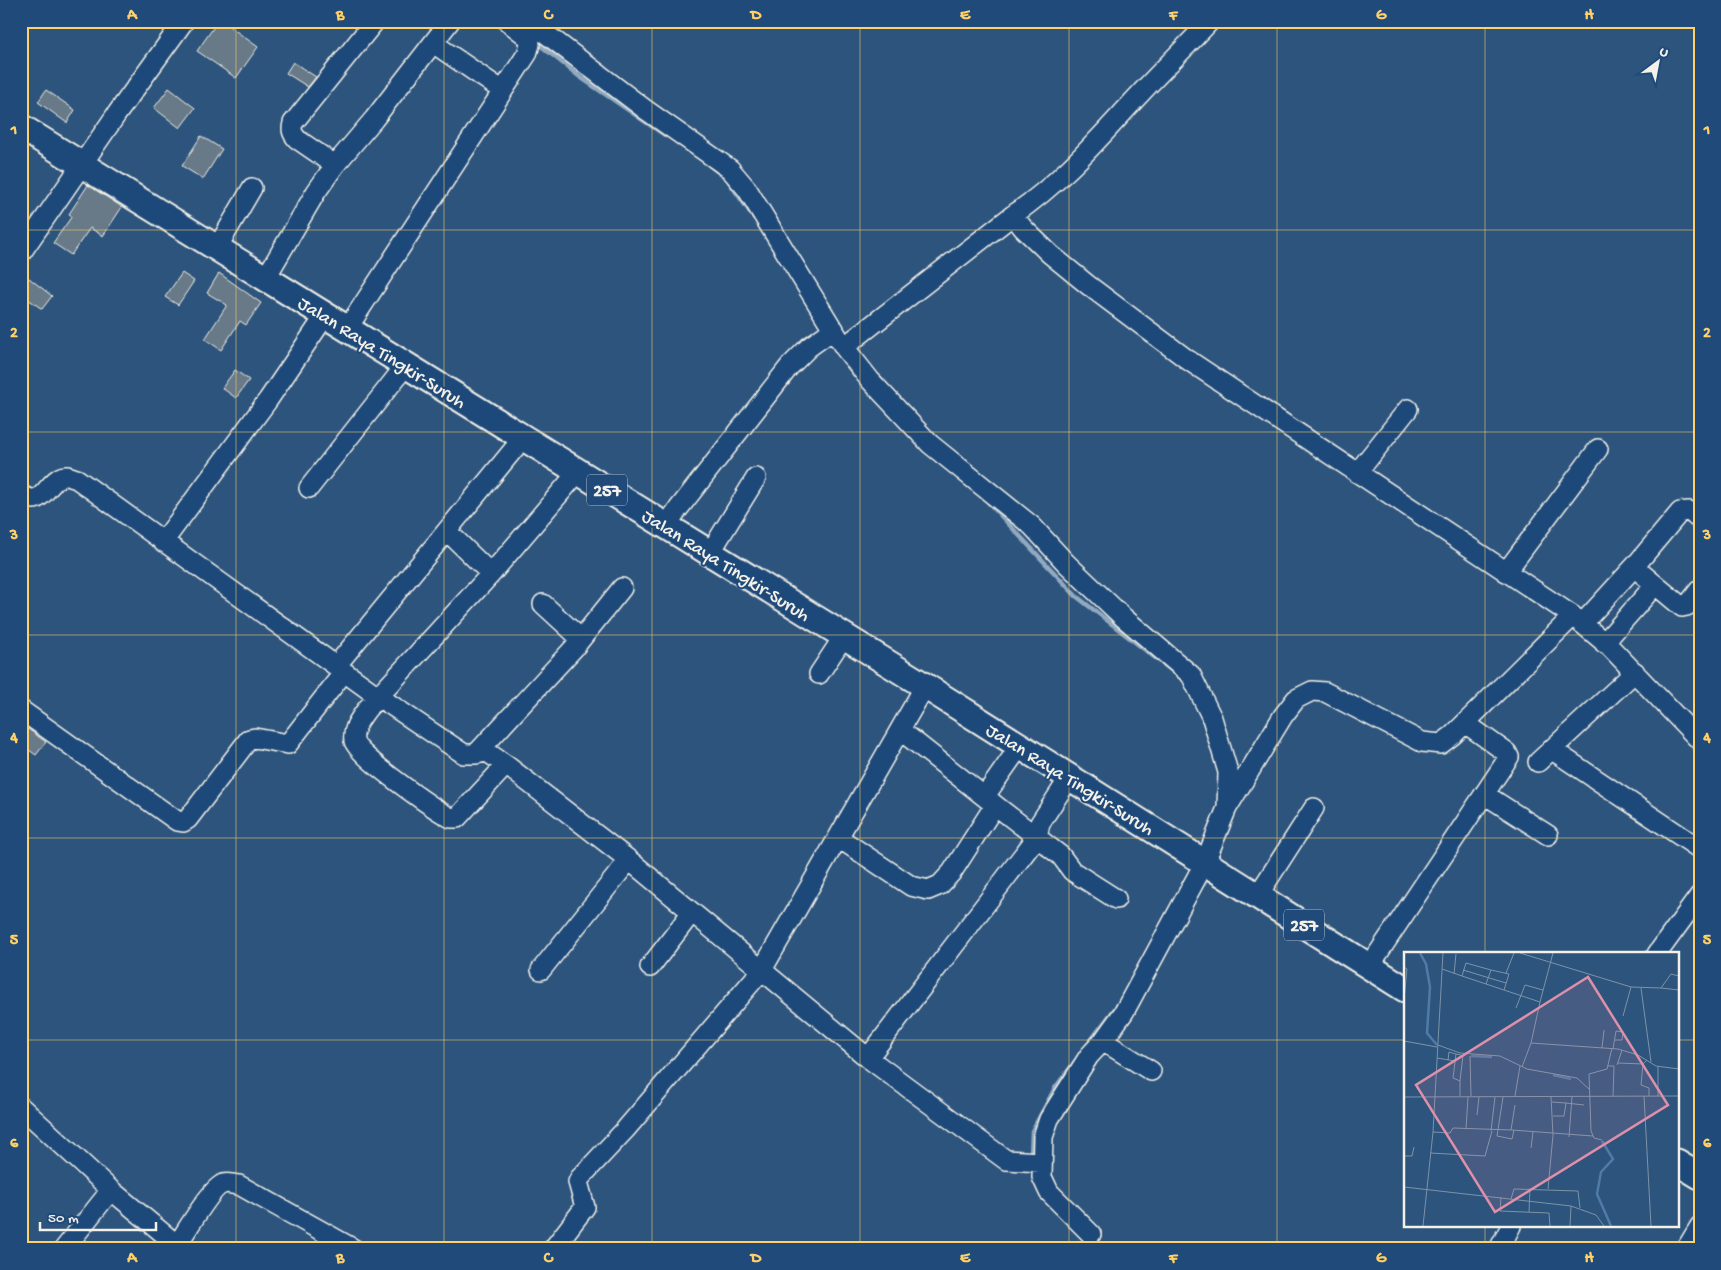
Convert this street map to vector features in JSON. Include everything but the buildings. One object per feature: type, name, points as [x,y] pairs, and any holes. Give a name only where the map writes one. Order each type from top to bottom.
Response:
[{"type":"main road","name":"Jalan Raya Tingkir-Suruh","points":[[21,128],[925,686],[1404,988]]},
{"type":"street","points":[[21,252],[184,21]]},
{"type":"street","points":[[335,165],[297,139],[292,134],[291,128],[297,116],[375,21]]},
{"type":"street","points":[[265,279],[316,192],[335,165],[374,119],[450,21]]},
{"type":"street","points":[[347,329],[527,54],[530,44],[529,38],[507,21]]},
{"type":"street","points":[[529,21],[646,110],[730,169],[747,189],[828,333],[844,347],[870,380],[930,444],[1032,526],[1066,563],[1124,618],[1191,675],[1212,718],[1228,772],[1227,808]]},
{"type":"street","points":[[844,347],[1012,215],[1032,202],[1065,174],[1210,21]]},
{"type":"street","points":[[433,43],[503,91]]},
{"type":"street","points":[[217,248],[252,188]]},
{"type":"street","points":[[1012,215],[1050,254],[1188,360],[1577,620],[1635,672],[1700,741]]},
{"type":"street","points":[[163,542],[268,400],[325,316]]},
{"type":"street","points":[[665,526],[789,368],[809,347],[828,333]]},
{"type":"street","points":[[308,488],[406,366]]},
{"type":"street","points":[[1356,473],[1408,409]]},
{"type":"street","points":[[21,710],[177,821],[183,822],[188,819],[249,739],[255,738],[288,744],[340,669],[523,438]]},
{"type":"street","points":[[1506,572],[1598,449]]},
{"type":"street","points":[[506,765],[457,818],[451,818],[384,772],[360,752],[354,743],[353,734],[367,709],[491,574],[578,472]]},
{"type":"street","points":[[21,494],[27,499],[35,499],[43,494],[60,477],[67,476],[77,480],[379,698],[464,754],[487,752],[506,765],[629,860],[868,1058],[1006,1160],[1041,1162]]},
{"type":"street","points":[[710,553],[756,478]]},
{"type":"street","points":[[1091,1234],[1049,1192],[1042,1177],[1043,1138],[1049,1119],[1089,1056],[1103,1041],[1124,1012],[1227,808],[1283,716],[1296,699],[1312,691],[1325,692],[1422,742],[1441,744],[1634,567],[1680,512],[1689,511],[1700,520]]},
{"type":"street","points":[[447,532],[491,574]]},
{"type":"street","points":[[1634,567],[1682,607],[1686,606],[1700,589]]},
{"type":"street","points":[[1604,643],[1655,585]]},
{"type":"street","points":[[476,754],[581,639],[622,588]]},
{"type":"street","points":[[543,604],[581,639]]},
{"type":"street","points":[[819,674],[844,636]]},
{"type":"street","points":[[1538,762],[1635,672]]},
{"type":"street","points":[[553,1249],[585,1207],[578,1182],[580,1178],[625,1130],[762,970],[925,686]]},
{"type":"street","points":[[1369,967],[1509,756],[1465,723]]},
{"type":"street","points":[[900,730],[1061,856],[1072,871],[1116,899]]},
{"type":"street","points":[[839,838],[911,886],[928,890],[940,885],[952,872],[1020,746]]},
{"type":"street","points":[[1551,749],[1700,849]]},
{"type":"street","points":[[868,1058],[1037,837],[1040,823],[1070,777]]},
{"type":"street","points":[[1484,794],[1548,835]]},
{"type":"street","points":[[1258,896],[1314,808]]},
{"type":"street","points":[[541,970],[629,860]]},
{"type":"street","points":[[1658,952],[1700,895]]},
{"type":"street","points":[[650,967],[692,912]]},
{"type":"street","points":[[1103,1041],[1151,1071]]},
{"type":"street","points":[[21,1106],[111,1190],[179,1247],[207,1201],[217,1187],[224,1183],[239,1185],[354,1249]]},
{"type":"street","points":[[64,1249],[111,1190]]},
{"type":"street","points":[[1686,1249],[1700,1226]]},
{"type":"street","points":[[1499,1249],[1510,1228]]},
{"type":"waterway","points":[[535,41],[580,77],[666,136]]},
{"type":"waterway","points":[[710,166],[727,179],[754,218]]},
{"type":"waterway","points":[[988,502],[1076,596],[1181,678]]},
{"type":"waterway","points":[[1031,1156],[1032,1131],[1055,1088],[1122,999]]},
{"type":"waterway","points":[[1087,1239],[1090,1242],[1090,1249]]}]
